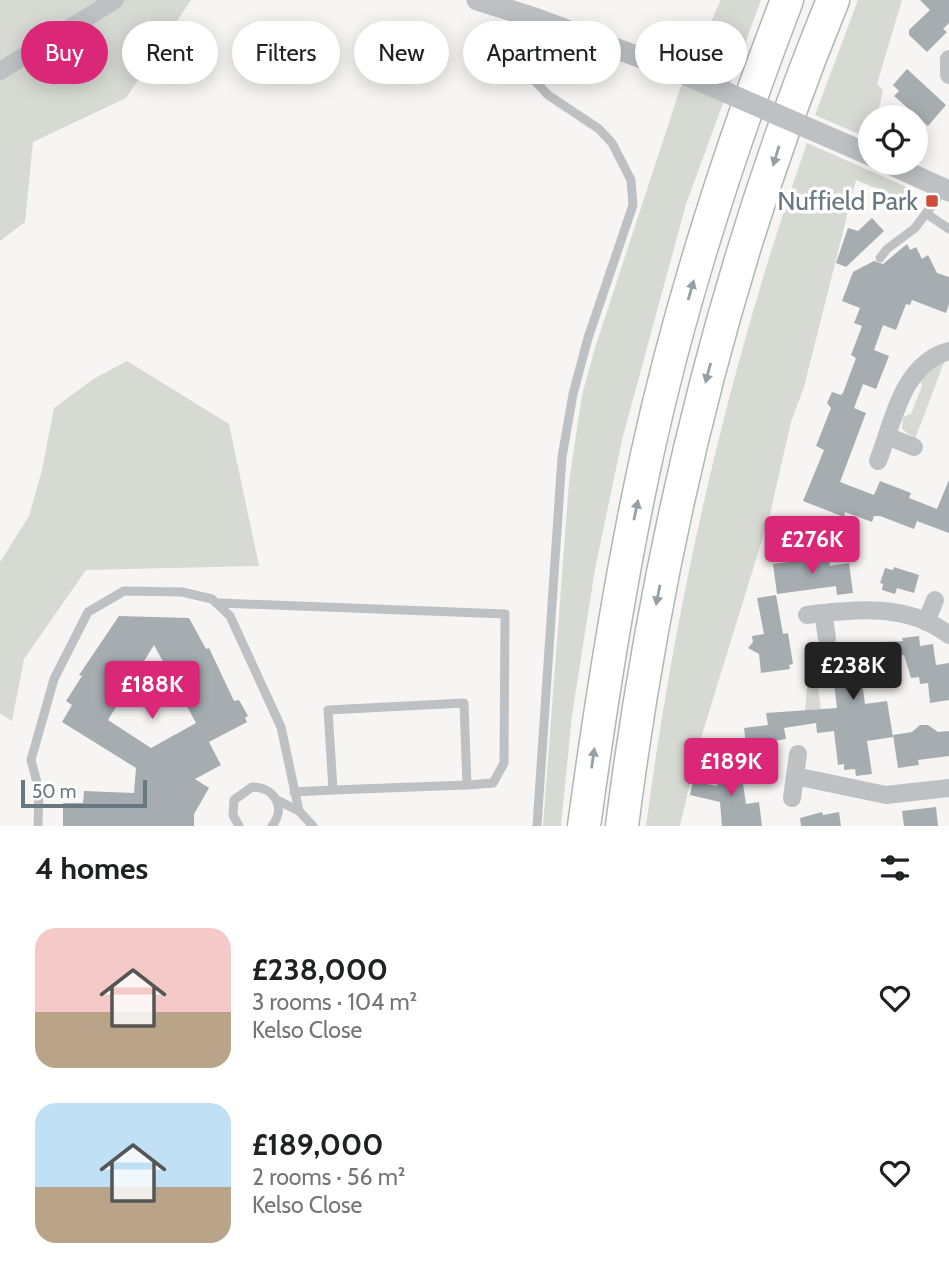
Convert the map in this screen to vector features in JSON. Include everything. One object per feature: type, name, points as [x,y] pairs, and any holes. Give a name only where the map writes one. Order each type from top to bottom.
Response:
[{"type":"highway","points":[[584,826],[603,686],[647,453],[690,293],[756,80],[787,0]]},
{"type":"highway","points":[[622,826],[641,684],[669,540],[708,370],[797,87],[833,0]]},
{"type":"street","points":[[0,71],[115,0]]},
{"type":"street","points":[[477,0],[536,18],[684,74],[858,150]]},
{"type":"street","points":[[949,59],[949,75]]},
{"type":"street","points":[[913,175],[946,190]]},
{"type":"street","points":[[878,461],[912,376],[933,355],[949,351]]},
{"type":"street","points":[[887,436],[914,447]]},
{"type":"street","points":[[926,622],[935,600]]},
{"type":"street","points":[[827,638],[815,614],[877,609],[926,622],[949,635]]},
{"type":"street","points":[[792,798],[798,754]]},
{"type":"street","points":[[795,776],[887,795],[949,788]]},
{"type":"lane","points":[[536,18],[530,64],[535,81],[548,95],[599,129],[612,143],[631,180],[633,205],[588,338],[573,394],[562,457],[537,826]]},
{"type":"lane","points":[[880,258],[887,248],[904,238],[946,190]]},
{"type":"lane","points":[[927,214],[949,229]]},
{"type":"lane","points":[[38,826],[39,790],[31,761],[54,679],[88,612],[124,592],[182,592],[220,603],[505,614],[504,763],[493,783],[294,792]]},
{"type":"lane","points":[[220,603],[240,634],[281,727],[299,811]]},
{"type":"lane","points":[[333,790],[328,710],[464,703],[467,785]]},
{"type":"lane","points":[[239,826],[232,808],[234,800],[244,790],[252,787],[266,789],[277,800],[299,811],[313,826]]},
{"type":"lane","points":[[272,826],[278,816],[277,800]]},
{"type":"shaded area","points":[[0,0],[191,0],[177,21],[122,21],[122,84],[135,84],[126,98],[33,142],[25,222],[0,241]]},
{"type":"shaded area","points":[[721,0],[761,0],[747,38],[747,21],[711,21]]},
{"type":"shaded area","points":[[858,0],[902,0],[877,84],[883,90],[880,105],[858,105],[858,134],[815,115]]},
{"type":"shaded area","points":[[682,84],[730,84],[686,204],[622,440],[595,569],[572,715],[561,826],[543,826],[569,482],[582,395]]},
{"type":"shaded area","points":[[807,143],[858,166],[858,175],[879,175],[911,189],[917,205],[856,180],[804,387],[791,422],[770,514],[700,741],[680,826],[646,826],[673,652],[709,480],[753,311]]},
{"type":"shaded area","points":[[945,360],[915,439],[902,429],[903,417],[911,414],[922,386],[919,377]]},
{"type":"shaded area","points":[[127,361],[229,424],[259,566],[86,570],[24,659],[12,721],[0,713],[0,562],[29,516],[42,470],[54,408],[95,378]]},
{"type":"shaded area","points":[[814,662],[821,709],[805,711],[809,663]]},
{"type":"building","points":[[920,0],[949,0],[949,23],[943,29],[947,32],[927,52],[909,35],[909,30],[930,10]]},
{"type":"building","points":[[907,69],[946,105],[928,126],[928,105],[904,105],[894,96],[899,91],[893,85]]},
{"type":"building","points":[[872,218],[884,231],[846,267],[836,263],[848,228],[858,231]]},
{"type":"building","points":[[907,244],[910,250],[916,247],[922,259],[928,255],[937,273],[949,277],[949,304],[946,313],[912,300],[910,305],[906,304],[896,330],[883,325],[874,350],[889,356],[876,389],[863,384],[854,408],[866,413],[840,482],[874,495],[880,481],[911,493],[909,498],[937,509],[949,480],[949,533],[917,521],[914,529],[880,516],[874,516],[872,522],[845,512],[844,517],[803,501],[824,450],[816,446],[831,408],[827,403],[832,392],[841,395],[843,393],[856,358],[851,355],[862,326],[854,323],[860,308],[842,301],[853,272],[874,261],[883,264]]},
{"type":"building","points":[[829,557],[830,566],[849,563],[853,593],[837,595],[836,586],[777,594],[773,564]]},
{"type":"building","points":[[894,567],[919,575],[914,593],[897,588],[895,594],[882,590],[883,584],[880,583],[885,568],[893,570]]},
{"type":"building","points":[[776,595],[783,634],[788,633],[793,664],[789,665],[790,669],[761,673],[759,654],[748,648],[753,642],[752,636],[764,634],[757,598]]},
{"type":"building","points":[[119,616],[189,618],[206,649],[209,648],[234,701],[239,700],[248,716],[245,718],[247,722],[209,742],[221,765],[195,779],[209,788],[194,814],[194,826],[63,826],[63,803],[83,803],[84,791],[134,793],[136,768],[62,722],[72,705],[66,701],[82,676],[79,675]],"holes":[[[154,645],[196,723],[151,748],[108,720]]]},
{"type":"building","points":[[919,636],[920,646],[933,644],[936,665],[949,663],[949,700],[930,703],[928,683],[920,684],[919,677],[911,678],[904,655],[859,661],[865,704],[887,701],[893,737],[867,741],[872,774],[856,776],[855,769],[844,770],[844,764],[838,765],[834,731],[817,733],[816,723],[784,728],[786,739],[762,743],[765,758],[739,760],[737,747],[746,745],[744,728],[768,725],[766,713],[837,708],[833,675],[818,678],[815,653],[861,644],[862,658],[866,643],[903,641],[902,638]]},
{"type":"building","points":[[920,725],[928,725],[938,732],[949,731],[949,756],[918,760],[919,765],[898,768],[893,735],[912,732]]},
{"type":"building","points":[[740,763],[746,804],[759,802],[762,826],[722,826],[720,802],[690,795],[693,781],[717,786],[716,779],[725,778],[723,765]]},
{"type":"building","points":[[936,807],[938,826],[904,826],[902,811]]},
{"type":"building","points":[[822,812],[823,815],[839,812],[841,826],[801,826],[800,818]]},
{"type":"place","name":"Nuffield Park","points":[[932,201]]}]
